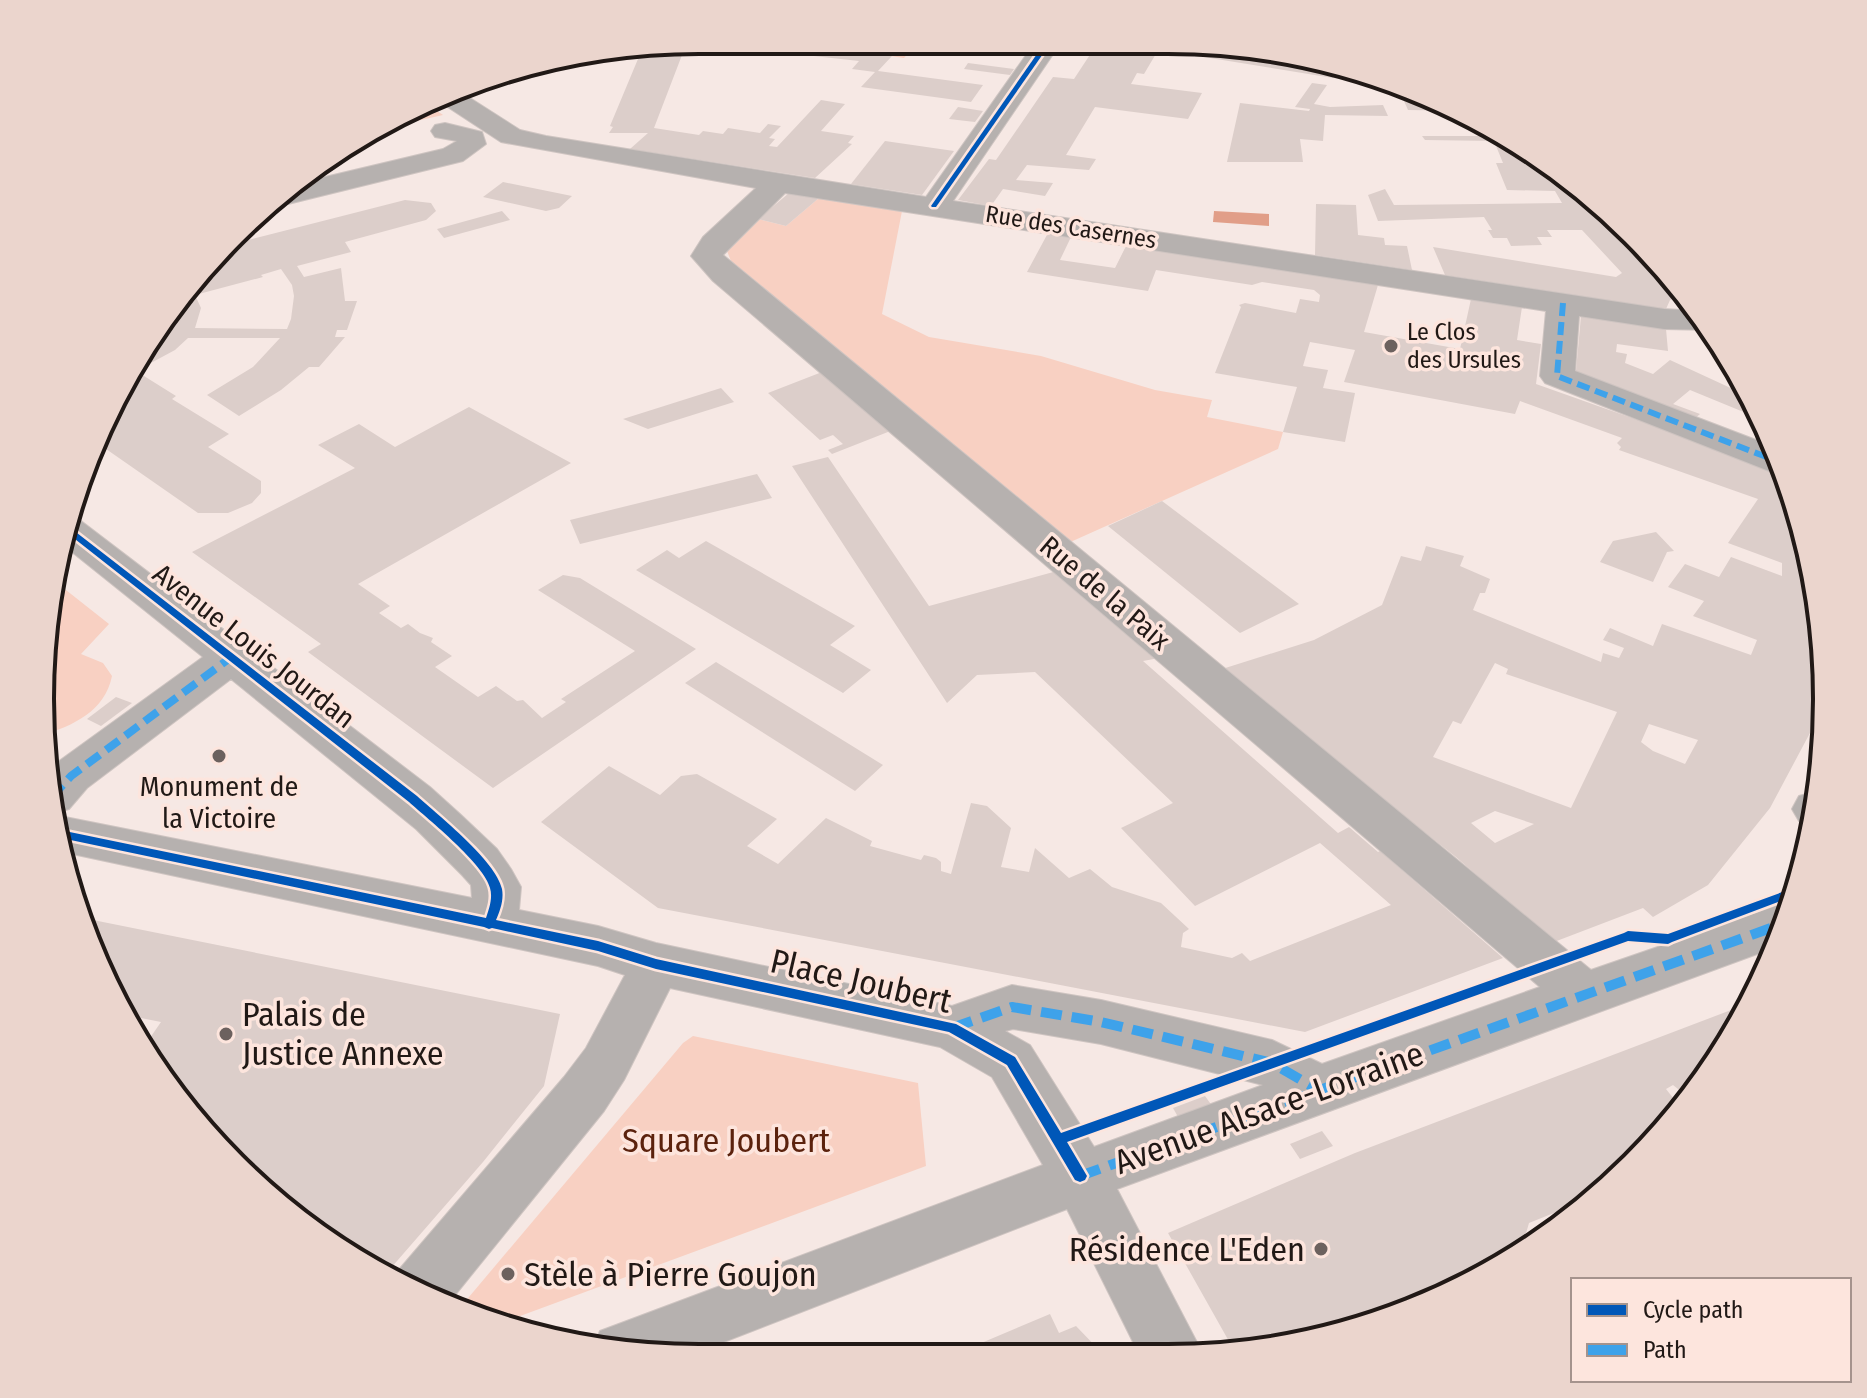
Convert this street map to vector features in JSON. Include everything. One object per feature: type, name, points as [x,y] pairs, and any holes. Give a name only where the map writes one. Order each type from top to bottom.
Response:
[{"type":"street","points":[[934,206],[1040,54]]},
{"type":"street","name":"Rue des Casernes","points":[[457,101],[511,136],[546,144],[778,183],[1690,321]]},
{"type":"street","points":[[359,151],[486,119]]},
{"type":"street","points":[[300,192],[453,155],[472,144],[472,138],[465,134],[445,131]]},
{"type":"street","name":"Rue de la Paix","points":[[778,183],[714,244],[707,256],[724,274],[1583,993]]},
{"type":"street","points":[[1563,303],[1557,376],[1766,457]]},
{"type":"street","name":"Avenue Louis Jourdan","points":[[75,535],[413,799],[455,836],[494,882],[497,902],[489,925]]},
{"type":"street","points":[[61,787],[71,776],[230,658]]},
{"type":"street","name":"Place Joubert","points":[[69,836],[598,946],[656,964],[952,1028],[1011,1061],[1080,1176],[1167,1344]]},
{"type":"street","name":"Avenue Alsace-Lorraine","points":[[648,1342],[1080,1176],[1771,928]]},
{"type":"street","points":[[427,1283],[584,1094],[605,1064],[656,964]]},
{"type":"street","name":"Place Joubert","points":[[952,1028],[1012,1007],[1072,1017],[1272,1063],[1320,1091]]},
{"type":"green space","points":[[877,54],[908,54],[904,58]]},
{"type":"green space","points":[[436,110],[443,115],[412,122]]},
{"type":"green space","points":[[819,198],[902,211],[882,314],[929,337],[1041,356],[1155,390],[1212,400],[1207,417],[1283,432],[1278,449],[1066,544],[735,271],[725,246],[758,219],[786,226]]},
{"type":"green space","points":[[64,588],[109,624],[81,654],[103,663],[112,676],[95,708],[55,731],[55,657]]},
{"type":"green space","name":"Square Joubert","points":[[693,1036],[918,1083],[926,1166],[517,1317],[466,1300],[683,1043]]},
{"type":"shaded area","points":[[1214,211],[1269,214],[1269,226],[1213,222]]},
{"type":"building","points":[[682,54],[654,128],[699,135],[703,131],[723,134],[728,128],[760,133],[768,124],[781,126],[769,138],[775,139],[769,146],[777,147],[821,100],[845,104],[821,131],[854,136],[848,143],[852,144],[815,178],[630,149],[648,133],[609,133],[613,127],[610,126],[639,57]]},
{"type":"building","points":[[796,54],[880,54],[892,56],[878,71],[983,85],[971,102],[861,87],[875,72],[852,69],[859,61]]},
{"type":"building","points":[[1090,54],[1156,54],[1144,74],[1137,73],[1131,84],[1202,93],[1188,119],[1095,107],[1066,155],[1096,159],[1089,170],[1027,165],[1016,180],[1053,183],[1045,196],[1003,189],[991,206],[958,200],[989,159],[996,160],[1053,77],[1074,79]]},
{"type":"building","points":[[1210,55],[1294,66],[1335,76],[1333,78],[1204,57]]},
{"type":"building","points":[[968,63],[1014,69],[1010,75],[964,69]]},
{"type":"building","points":[[1312,83],[1327,85],[1314,104],[1330,107],[1383,105],[1388,116],[1325,115],[1323,141],[1300,139],[1303,162],[1227,162],[1240,103],[1309,111],[1295,107]]},
{"type":"building","points":[[1404,101],[1431,110],[1408,110]]},
{"type":"building","points":[[958,107],[983,111],[975,122],[949,119]]},
{"type":"building","points":[[1422,136],[1483,136],[1492,141],[1425,140]]},
{"type":"building","points":[[885,141],[954,151],[922,195],[851,184]]},
{"type":"building","points":[[1495,142],[1561,187],[1624,243],[1674,298],[1666,309],[1445,275],[1433,247],[1616,277],[1622,273],[1582,230],[1547,230],[1552,237],[1537,237],[1542,245],[1511,246],[1507,238],[1493,238],[1484,217],[1378,221],[1368,195],[1385,189],[1394,205],[1562,203],[1555,191],[1507,190],[1496,163],[1503,163]]},
{"type":"building","points":[[503,182],[572,196],[559,208],[546,211],[483,197]]},
{"type":"building","points":[[789,193],[819,198],[786,226],[758,219]]},
{"type":"building","points":[[405,200],[431,203],[436,211],[426,220],[345,242],[351,252],[297,266],[304,277],[341,268],[345,301],[357,301],[347,330],[337,330],[335,337],[345,337],[319,367],[309,367],[281,390],[239,416],[207,395],[253,367],[280,338],[188,338],[175,350],[147,365],[195,296],[201,308],[195,328],[287,329],[294,296],[292,285],[281,269],[261,275],[263,277],[197,295],[246,241]]},
{"type":"building","points":[[1316,204],[1356,205],[1358,235],[1384,238],[1385,245],[1407,246],[1412,270],[1315,255]]},
{"type":"building","points":[[502,211],[510,220],[444,238],[437,229]]},
{"type":"building","points":[[1048,233],[1071,237],[1060,260],[1115,268],[1126,246],[1378,285],[1364,332],[1460,349],[1471,299],[1522,307],[1517,340],[1541,344],[1536,384],[1770,467],[1801,573],[1812,657],[1812,729],[1770,808],[1708,885],[1653,917],[1643,908],[1554,942],[1456,857],[1219,670],[1314,640],[1382,605],[1401,556],[1421,561],[1426,546],[1464,556],[1460,566],[1490,579],[1473,610],[1601,662],[1603,653],[1619,658],[1624,648],[1603,640],[1610,628],[1653,646],[1662,624],[1751,655],[1757,640],[1693,616],[1704,601],[1668,587],[1685,564],[1719,577],[1731,557],[1782,576],[1782,563],[1728,543],[1758,499],[1619,450],[1621,447],[1617,443],[1622,438],[1520,401],[1515,414],[1344,382],[1355,350],[1310,342],[1303,366],[1328,370],[1323,388],[1355,393],[1345,442],[1283,432],[1297,387],[1215,373],[1241,307],[1239,305],[1245,303],[1296,313],[1300,299],[1319,302],[1320,295],[1314,290],[1262,282],[1252,285],[1156,270],[1148,291],[1027,272]],"holes":[[[1495,663],[1508,669],[1506,674],[1617,712],[1571,808],[1433,757],[1453,721],[1461,724]],[[1649,724],[1698,740],[1685,764],[1653,751],[1641,742]],[[1495,811],[1534,824],[1495,843],[1471,823]]]},
{"type":"building","points":[[1581,316],[1666,329],[1668,351],[1617,344],[1616,352],[1627,354],[1625,363],[1653,374],[1670,360],[1733,389],[1745,413],[1690,390],[1673,404],[1700,414],[1693,420],[1576,371]]},
{"type":"building","points":[[822,372],[893,430],[832,454],[828,450],[843,444],[833,435],[820,440],[768,393]]},
{"type":"building","points":[[141,374],[176,396],[172,399],[229,434],[208,447],[261,481],[261,493],[252,503],[228,513],[198,513],[105,448]]},
{"type":"building","points":[[721,388],[734,402],[648,429],[623,419]]},
{"type":"building","points":[[469,407],[571,463],[358,584],[390,606],[379,613],[401,628],[408,624],[433,638],[431,642],[452,656],[435,667],[478,697],[496,686],[517,701],[523,700],[542,718],[566,702],[561,699],[635,651],[538,590],[563,575],[580,578],[696,649],[493,788],[308,652],[321,644],[192,552],[355,468],[318,445],[359,424],[395,447]]},
{"type":"building","points":[[828,457],[929,606],[1057,571],[1159,658],[1143,661],[1338,833],[1349,827],[1503,958],[1305,1032],[658,908],[541,822],[609,766],[660,795],[681,776],[697,774],[777,819],[747,846],[778,864],[826,818],[872,841],[870,846],[921,860],[924,855],[936,858],[941,862],[941,871],[951,874],[971,803],[987,806],[1011,828],[1001,867],[1029,872],[1035,848],[1069,878],[1090,869],[1112,887],[1161,903],[1189,929],[1183,933],[1181,947],[1232,958],[1242,953],[1250,961],[1391,905],[1320,843],[1195,906],[1121,828],[1173,803],[1035,672],[977,675],[947,703],[792,466]]},
{"type":"building","points":[[757,474],[772,498],[580,544],[570,520]]},
{"type":"building","points":[[1162,501],[1299,604],[1240,633],[1108,526]]},
{"type":"building","points":[[1656,532],[1674,551],[1667,552],[1653,582],[1600,562],[1613,541]]},
{"type":"building","points":[[706,541],[855,626],[830,645],[871,670],[843,693],[636,570],[667,550],[679,558]]},
{"type":"building","points":[[716,662],[883,765],[855,791],[685,683]]},
{"type":"building","points":[[116,697],[132,703],[101,726],[87,719]]},
{"type":"building","points":[[93,920],[560,1014],[544,1086],[392,1266],[306,1211],[243,1155],[187,1092],[150,1038],[161,1022],[138,1017]]},
{"type":"building","points":[[1733,1009],[1681,1091],[1673,1085],[1666,1089],[1674,1099],[1653,1124],[1624,1155],[1563,1209],[1529,1223],[1525,1235],[1453,1277],[1375,1310],[1294,1332],[1229,1341],[1168,1233],[1355,1153]]},
{"type":"building","points":[[1205,1096],[1215,1110],[1182,1124],[1173,1108]]},
{"type":"building","points":[[1322,1131],[1333,1146],[1300,1159],[1290,1144]]},
{"type":"building","points":[[1050,1314],[1059,1333],[1076,1326],[1093,1344],[979,1344]]},
{"type":"marked path","points":[[1563,303],[1557,376],[1766,457]]},
{"type":"marked path","points":[[61,787],[71,776],[230,658]]},
{"type":"marked path","points":[[1080,1176],[1771,928]]},
{"type":"marked path","points":[[952,1028],[1012,1007],[1101,1022],[1272,1063],[1320,1091]]},
{"type":"cycle path","points":[[934,206],[1040,54]]},
{"type":"cycle path","points":[[75,535],[413,799],[457,839],[480,862],[496,887],[496,904],[489,925]]},
{"type":"cycle path","points":[[69,836],[598,946],[656,964],[952,1028],[1011,1061],[1080,1176]]},
{"type":"cycle path","points":[[1060,1139],[1628,936],[1668,939],[1782,896]]},
{"type":"place","name":"Le Clos des Ursules","points":[[1391,346]]},
{"type":"place","name":"Monument de la Victoire","points":[[219,756]]},
{"type":"place","name":"Palais de Justice Annexe","points":[[226,1034]]},
{"type":"place","name":"Résidence L'Eden","points":[[1321,1249]]},
{"type":"place","name":"Stèle à Pierre Goujon","points":[[508,1274]]}]
